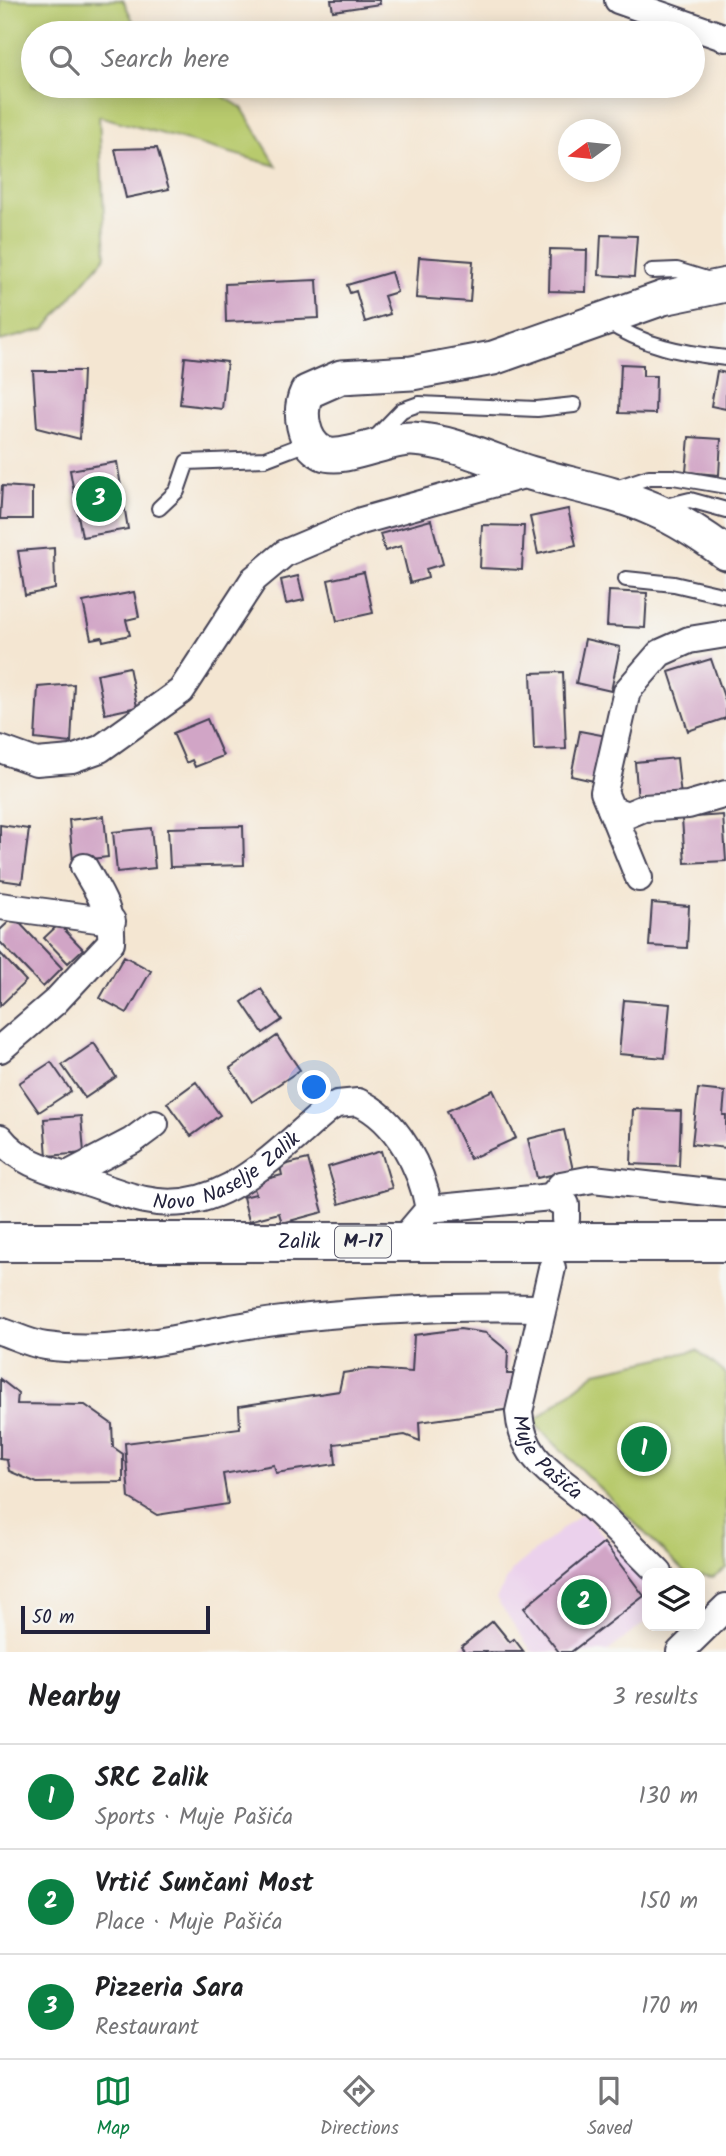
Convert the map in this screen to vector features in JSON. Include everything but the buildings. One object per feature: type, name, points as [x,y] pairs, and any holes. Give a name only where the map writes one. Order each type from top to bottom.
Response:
[{"type":"main road","name":"Zalik","points":[[0,1242],[726,1242]]},
{"type":"street","points":[[618,0],[678,21]]},
{"type":"street","points":[[705,31],[726,38]]},
{"type":"street","points":[[723,285],[663,298],[493,358],[438,369],[341,377],[307,392],[301,405],[304,427],[312,442],[323,453],[340,455],[411,439],[463,450],[653,509],[695,530],[726,553]]},
{"type":"street","points":[[0,749],[36,762],[72,759],[100,749],[181,691],[254,579],[285,553],[361,521],[531,473]]},
{"type":"street","points":[[639,877],[604,793],[627,691],[660,653],[689,640],[726,634]]},
{"type":"street","points":[[611,809],[627,815],[644,808],[688,804],[726,794]]},
{"type":"street","points":[[0,1049],[55,1002],[111,942],[112,922],[106,905],[84,867]]},
{"type":"street","points":[[0,906],[112,922]]},
{"type":"street","name":"Novo Naselje Zalik","points":[[1,1140],[18,1157],[67,1175],[146,1200],[194,1202],[219,1194],[246,1178],[328,1109],[337,1104],[358,1102],[381,1118],[401,1141],[425,1186],[429,1209]]},
{"type":"street","points":[[67,1175],[132,1141],[155,1124]]},
{"type":"street","points":[[551,1197],[561,1185],[593,1179],[726,1194]]},
{"type":"street","points":[[401,1242],[429,1209],[551,1197],[566,1205],[566,1219]]},
{"type":"street","name":"Muje Pašića","points":[[552,1268],[540,1308],[519,1412],[520,1433],[547,1472],[587,1502],[654,1568]]},
{"type":"street","points":[[0,1331],[44,1346],[121,1347],[273,1321],[482,1307],[540,1308]]},
{"type":"street","points":[[680,1652],[712,1615]]},
{"type":"lane","points":[[652,271],[677,270],[704,276],[723,285]]},
{"type":"lane","points":[[602,318],[630,337],[679,352],[726,358]]},
{"type":"lane","points":[[367,447],[402,410],[419,404],[537,409],[574,404]]},
{"type":"lane","points":[[159,508],[177,491],[187,462],[265,459],[312,442]]},
{"type":"lane","points":[[605,492],[649,477],[673,477],[726,486]]},
{"type":"lane","points":[[653,509],[690,500],[726,510]]},
{"type":"lane","points":[[626,579],[674,583],[726,596]]},
{"type":"shaded area","points":[[582,1513],[642,1575],[642,1625],[607,1652],[532,1652],[496,1598],[513,1569]]},
{"type":"green space","points":[[0,0],[123,0],[133,21],[21,21],[21,98],[226,98],[242,108],[277,166],[99,116],[106,256],[45,329],[0,341]]},
{"type":"green space","points":[[697,1350],[726,1374],[726,1568],[713,1577],[705,1576],[705,1568],[680,1568],[533,1422],[596,1372]]},
{"type":"place","name":"Pizzeria Sara","points":[[99,499]]},
{"type":"place","name":"SRC Zalik","points":[[644,1449]]},
{"type":"place","name":"Vrtić Sunčani Most","points":[[584,1602]]}]
